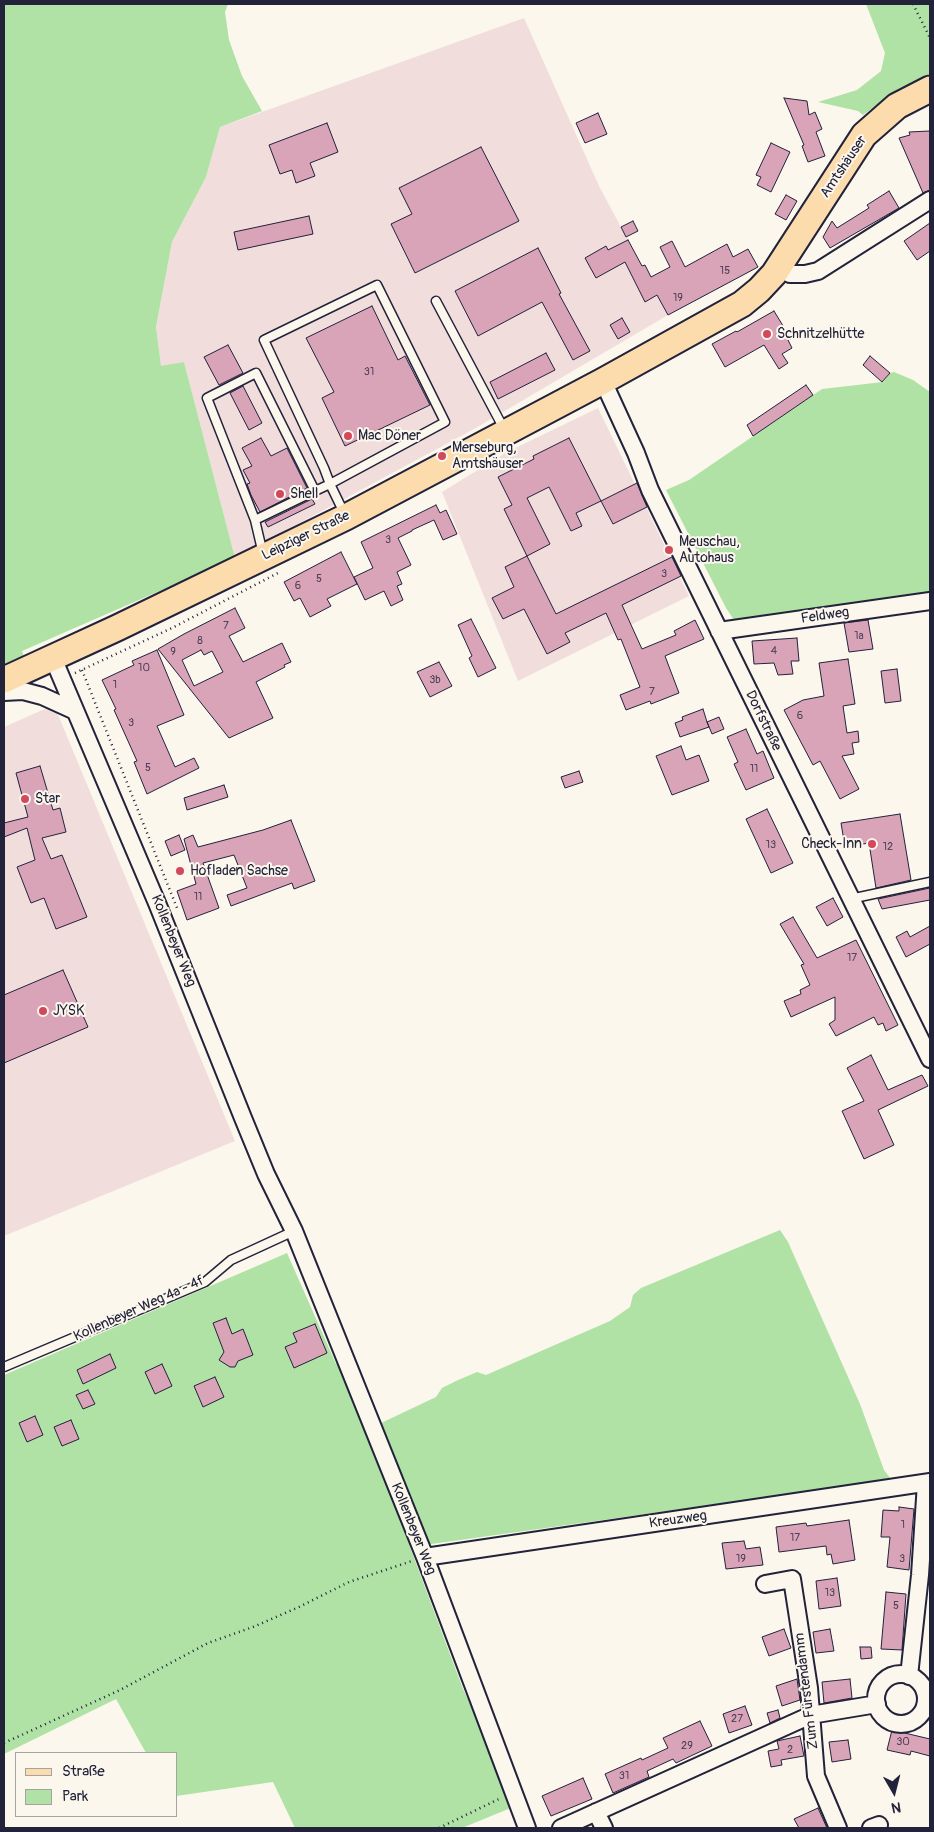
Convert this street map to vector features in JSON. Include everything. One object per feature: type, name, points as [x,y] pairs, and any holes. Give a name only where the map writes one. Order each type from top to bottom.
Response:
[{"type":"main road","name":"Amtshäuser","points":[[603,381],[742,304],[759,290],[778,267],[864,136],[897,106],[930,89]]},
{"type":"main road","name":"Leipziger Straße","points":[[4,680],[346,517],[603,381]]},
{"type":"street","points":[[778,267],[790,274],[805,274],[818,271],[930,200]]},
{"type":"street","name":"Dorfstraße","points":[[603,381],[636,453],[650,490],[930,1059]]},
{"type":"street","name":"Feldweg","points":[[720,631],[930,601]]},
{"type":"street","name":"Kollenbeyer Weg","points":[[53,658],[158,903],[266,1174],[294,1231],[425,1557],[527,1828]]},
{"type":"street","points":[[4,692],[23,691],[42,696],[75,710]]},
{"type":"street","points":[[908,1676],[925,1574],[928,1483]]},
{"type":"street","name":"Kreuzweg","points":[[425,1557],[928,1483]]},
{"type":"street","name":"Zum Fürstendamm","points":[[765,1584],[792,1579],[809,1688],[816,1776],[838,1828]]},
{"type":"street","points":[[900,1674],[908,1676],[920,1683],[924,1690],[928,1708],[914,1721],[902,1724],[894,1723],[880,1713],[876,1696],[884,1681],[900,1674]]},
{"type":"street","points":[[561,1828],[811,1716],[877,1704]]},
{"type":"street","points":[[596,1812],[604,1828]]},
{"type":"lane","points":[[255,520],[330,484],[445,422],[376,285],[264,340],[330,484],[346,517]]},
{"type":"lane","points":[[436,301],[506,433]]},
{"type":"lane","points":[[264,556],[255,520],[206,398],[256,374],[315,491]]},
{"type":"lane","points":[[850,898],[930,882]]},
{"type":"lane","name":"Kollenbeyer Weg 4a - 4f","points":[[4,1367],[205,1282],[231,1260],[294,1231]]},
{"type":"path","points":[[913,4],[930,38]]},
{"type":"path","points":[[4,1743],[120,1690],[208,1643],[299,1608],[349,1582],[425,1557]]},
{"type":"path","points":[[439,1828],[514,1792]]},
{"type":"shaded area","points":[[524,18],[599,186],[668,315],[474,429],[235,558],[184,362],[161,367],[156,327],[172,242],[206,177],[220,127]]},
{"type":"shaded area","points":[[598,408],[689,596],[518,681],[442,492],[507,452]]},
{"type":"shaded area","points":[[54,705],[235,1141],[4,1236],[4,727]]},
{"type":"green space","points":[[4,4],[228,4],[225,12],[229,40],[242,76],[262,111],[220,127],[206,177],[172,242],[156,327],[161,366],[184,362],[235,558],[22,651],[24,657],[4,667]]},
{"type":"green space","points":[[866,4],[930,4],[930,74],[898,89],[863,115],[858,111],[818,102],[857,90],[881,71],[885,53]]},
{"type":"green space","points":[[894,372],[913,380],[930,392],[930,596],[734,620],[726,608],[666,490],[689,480],[822,389],[883,382],[890,373]]},
{"type":"green space","points":[[780,1230],[788,1242],[860,1404],[884,1470],[890,1478],[410,1547],[463,1689],[518,1805],[462,1828],[295,1828],[273,1782],[178,1796],[178,1752],[145,1752],[116,1699],[4,1754],[4,1375],[287,1253],[336,1364],[350,1358],[377,1425],[436,1397],[442,1388],[456,1381],[477,1372],[486,1375],[610,1321],[630,1307],[633,1295],[641,1288]]},
{"type":"building","points":[[784,98],[807,101],[809,115],[815,112],[822,129],[816,132],[825,156],[808,162],[802,146],[804,145]]},
{"type":"building","points":[[598,113],[607,134],[585,143],[576,123]]},
{"type":"building","points":[[327,123],[338,152],[310,163],[315,176],[296,183],[292,170],[280,174],[269,145]]},
{"type":"building","points":[[930,131],[930,190],[923,193],[899,138],[910,135],[909,132]]},
{"type":"building","points":[[771,143],[790,152],[771,192],[757,185],[761,177],[756,175]]},
{"type":"building","points":[[481,147],[519,221],[415,273],[391,224],[412,214],[399,188]]},
{"type":"building","points":[[889,191],[899,208],[830,248],[823,237],[832,221],[837,228],[869,208],[867,205]]},
{"type":"building","points":[[786,195],[797,201],[786,220],[775,214]]},
{"type":"building","points":[[309,216],[313,234],[238,250],[234,232]]},
{"type":"building","points":[[633,221],[638,231],[626,237],[621,227]]},
{"type":"building","points":[[930,223],[930,251],[917,260],[904,241]]},
{"type":"building","points":[[628,240],[642,266],[645,265],[651,277],[670,267],[660,247],[672,241],[685,267],[727,244],[733,257],[748,249],[758,267],[668,315],[657,295],[645,302],[625,262],[596,278],[585,258],[606,246],[608,250]]},
{"type":"building","points":[[538,248],[561,293],[559,294],[590,351],[573,360],[542,302],[478,336],[455,291]]},
{"type":"building","points":[[372,306],[398,360],[405,356],[430,405],[345,446],[322,398],[334,392],[306,338]]},
{"type":"building","points":[[774,311],[791,339],[788,340],[792,348],[782,354],[788,363],[779,369],[764,345],[725,367],[712,344]]},
{"type":"building","points":[[622,318],[630,332],[618,339],[610,325]]},
{"type":"building","points":[[228,345],[243,373],[219,385],[204,357]]},
{"type":"building","points":[[546,353],[555,370],[498,399],[490,382]]},
{"type":"building","points":[[870,356],[890,373],[882,382],[863,365]]},
{"type":"building","points":[[806,385],[813,395],[753,436],[747,425]]},
{"type":"building","points":[[243,386],[262,423],[249,430],[230,393]]},
{"type":"building","points":[[261,438],[271,456],[287,448],[307,488],[260,512],[251,495],[247,484],[250,483],[243,470],[252,466],[242,448]]},
{"type":"building","points":[[569,438],[601,501],[576,513],[582,526],[571,531],[549,487],[527,498],[550,544],[527,556],[504,509],[512,505],[498,477],[534,459],[533,456]]},
{"type":"building","points":[[637,483],[647,507],[613,524],[601,501]]},
{"type":"building","points":[[312,499],[315,504],[268,527],[265,522]]},
{"type":"building","points":[[436,505],[440,513],[446,510],[457,534],[443,540],[434,520],[398,538],[411,565],[397,572],[402,584],[397,586],[403,600],[391,606],[384,591],[365,600],[354,577],[373,568],[361,542]]},
{"type":"building","points":[[341,552],[357,584],[327,599],[331,606],[310,617],[300,598],[294,601],[284,582]]},
{"type":"building","points":[[527,556],[556,614],[672,557],[681,576],[622,605],[642,649],[676,635],[674,631],[695,620],[704,639],[665,656],[679,693],[651,704],[650,701],[626,710],[620,695],[640,687],[621,639],[618,640],[606,613],[565,633],[570,642],[547,654],[524,609],[503,619],[492,598],[514,587],[505,567]]},
{"type":"building","points":[[235,608],[245,628],[229,636],[243,662],[282,643],[291,662],[256,682],[273,718],[229,738],[158,649]],"holes":[[[201,650],[204,655],[212,651],[223,672],[194,686],[182,660]]]},
{"type":"building","points":[[471,619],[496,668],[478,677],[469,658],[472,656],[458,625]]},
{"type":"building","points":[[868,620],[873,649],[849,652],[844,623]]},
{"type":"building","points":[[797,638],[799,661],[791,661],[793,674],[778,675],[774,663],[754,664],[752,641]]},
{"type":"building","points":[[157,650],[184,715],[157,726],[175,767],[194,758],[199,768],[147,794],[134,762],[137,761],[102,680],[134,665],[132,661]]},
{"type":"building","points":[[848,659],[855,704],[843,706],[847,733],[858,731],[859,742],[852,743],[854,754],[842,756],[859,789],[840,799],[820,761],[813,765],[784,710],[803,700],[824,696],[819,663]]},
{"type":"building","points":[[439,662],[452,686],[430,697],[417,672]]},
{"type":"building","points":[[897,669],[901,701],[885,703],[881,671]]},
{"type":"building","points":[[703,709],[709,727],[680,737],[675,723],[683,720],[682,717]]},
{"type":"building","points":[[719,717],[724,729],[712,734],[707,722]]},
{"type":"building","points":[[746,729],[757,754],[763,751],[774,778],[746,790],[734,764],[738,762],[727,737]]},
{"type":"building","points":[[681,746],[686,760],[699,755],[709,781],[672,795],[656,756]]},
{"type":"building","points":[[40,766],[53,810],[60,808],[66,832],[42,838],[51,859],[62,855],[87,917],[56,929],[44,898],[31,903],[17,867],[35,860],[27,828],[4,837],[4,823],[28,817],[16,773]]},
{"type":"building","points":[[579,771],[583,782],[565,788],[561,777]]},
{"type":"building","points":[[224,785],[228,797],[187,810],[184,798]]},
{"type":"building","points":[[767,809],[793,863],[771,873],[746,819]]},
{"type":"building","points":[[900,814],[911,880],[876,888],[869,843],[845,847],[841,823]]},
{"type":"building","points":[[291,820],[315,881],[294,889],[292,883],[231,906],[227,895],[247,888],[234,855],[203,863],[219,908],[187,920],[177,891],[196,884],[184,839],[193,835],[198,847],[263,830]]},
{"type":"building","points":[[179,835],[185,850],[171,856],[165,841]]},
{"type":"building","points":[[930,888],[930,900],[882,909],[878,899]]},
{"type":"building","points":[[833,898],[843,917],[827,926],[816,907]]},
{"type":"building","points":[[793,917],[817,958],[856,940],[898,1025],[886,1031],[883,1023],[878,1025],[874,1017],[836,1036],[829,1024],[835,1020],[835,997],[791,1017],[784,1001],[801,994],[800,990],[810,985],[801,965],[804,964],[780,924]]},
{"type":"building","points":[[930,926],[930,944],[906,957],[896,937],[907,931],[910,937]]},
{"type":"building","name":"JYSK","points":[[63,970],[88,1027],[4,1063],[4,995]]},
{"type":"building","points":[[871,1055],[888,1090],[922,1075],[928,1086],[878,1110],[894,1145],[864,1159],[842,1111],[864,1101],[847,1068]]},
{"type":"building","points":[[226,1318],[232,1334],[243,1329],[253,1355],[238,1361],[235,1367],[230,1367],[219,1360],[224,1352],[213,1323]]},
{"type":"building","points":[[315,1324],[327,1353],[294,1368],[285,1347],[297,1342],[293,1333]]},
{"type":"building","points":[[110,1354],[116,1368],[83,1384],[77,1370]]},
{"type":"building","points":[[162,1364],[172,1386],[155,1394],[145,1372]]},
{"type":"building","points":[[215,1377],[224,1397],[203,1407],[194,1386]]},
{"type":"building","points":[[88,1390],[95,1404],[83,1409],[76,1395]]},
{"type":"building","points":[[35,1416],[43,1435],[27,1442],[19,1423]]},
{"type":"building","points":[[71,1420],[79,1439],[62,1446],[54,1427]]},
{"type":"building","points":[[899,1507],[914,1509],[909,1570],[887,1567],[890,1537],[881,1537],[883,1510],[899,1511]]},
{"type":"building","points":[[849,1520],[855,1560],[833,1564],[831,1554],[827,1555],[826,1546],[779,1552],[776,1527],[806,1523],[807,1526]]},
{"type":"building","points":[[744,1541],[746,1549],[760,1547],[763,1565],[726,1569],[722,1543]]},
{"type":"building","points":[[837,1578],[841,1606],[819,1609],[816,1581]]},
{"type":"building","points":[[886,1592],[906,1594],[902,1650],[881,1649]]},
{"type":"building","points":[[784,1629],[791,1648],[769,1656],[762,1637]]},
{"type":"building","points":[[830,1629],[834,1651],[816,1653],[813,1632]]},
{"type":"building","points":[[860,1647],[871,1647],[872,1658],[861,1659]]},
{"type":"building","points":[[797,1679],[800,1700],[782,1706],[776,1686]]},
{"type":"building","points":[[850,1679],[852,1698],[824,1703],[822,1682]]},
{"type":"building","points":[[745,1706],[752,1725],[729,1733],[723,1714]]},
{"type":"building","points":[[778,1710],[780,1718],[770,1723],[767,1713]]},
{"type":"building","points":[[700,1721],[712,1746],[676,1763],[673,1759],[647,1771],[649,1777],[613,1793],[605,1774],[668,1748],[663,1738]]},
{"type":"building","points":[[892,1730],[930,1739],[930,1756],[911,1751],[910,1755],[887,1750]]},
{"type":"building","points":[[800,1736],[804,1756],[781,1760],[782,1765],[771,1767],[768,1751],[779,1749],[777,1741]]},
{"type":"building","points":[[848,1740],[851,1759],[832,1762],[829,1742]]},
{"type":"building","points":[[583,1778],[592,1799],[551,1816],[542,1796]]},
{"type":"building","points":[[818,1808],[827,1828],[799,1828],[794,1819]]},
{"type":"place","name":"Schnitzelhütte","points":[[767,334]]},
{"type":"place","name":"Mac Döner","points":[[348,436]]},
{"type":"place","name":"Merseburg, Amtshäuser","points":[[442,456]]},
{"type":"place","name":"Shell","points":[[280,494]]},
{"type":"place","name":"Meuschau, Autohaus","points":[[669,550]]},
{"type":"place","name":"Star","points":[[25,799]]},
{"type":"place","name":"Check-Inn","points":[[872,844]]},
{"type":"place","name":"Hofladen Sachse","points":[[180,871]]},
{"type":"place","name":"JYSK","points":[[43,1011]]}]
